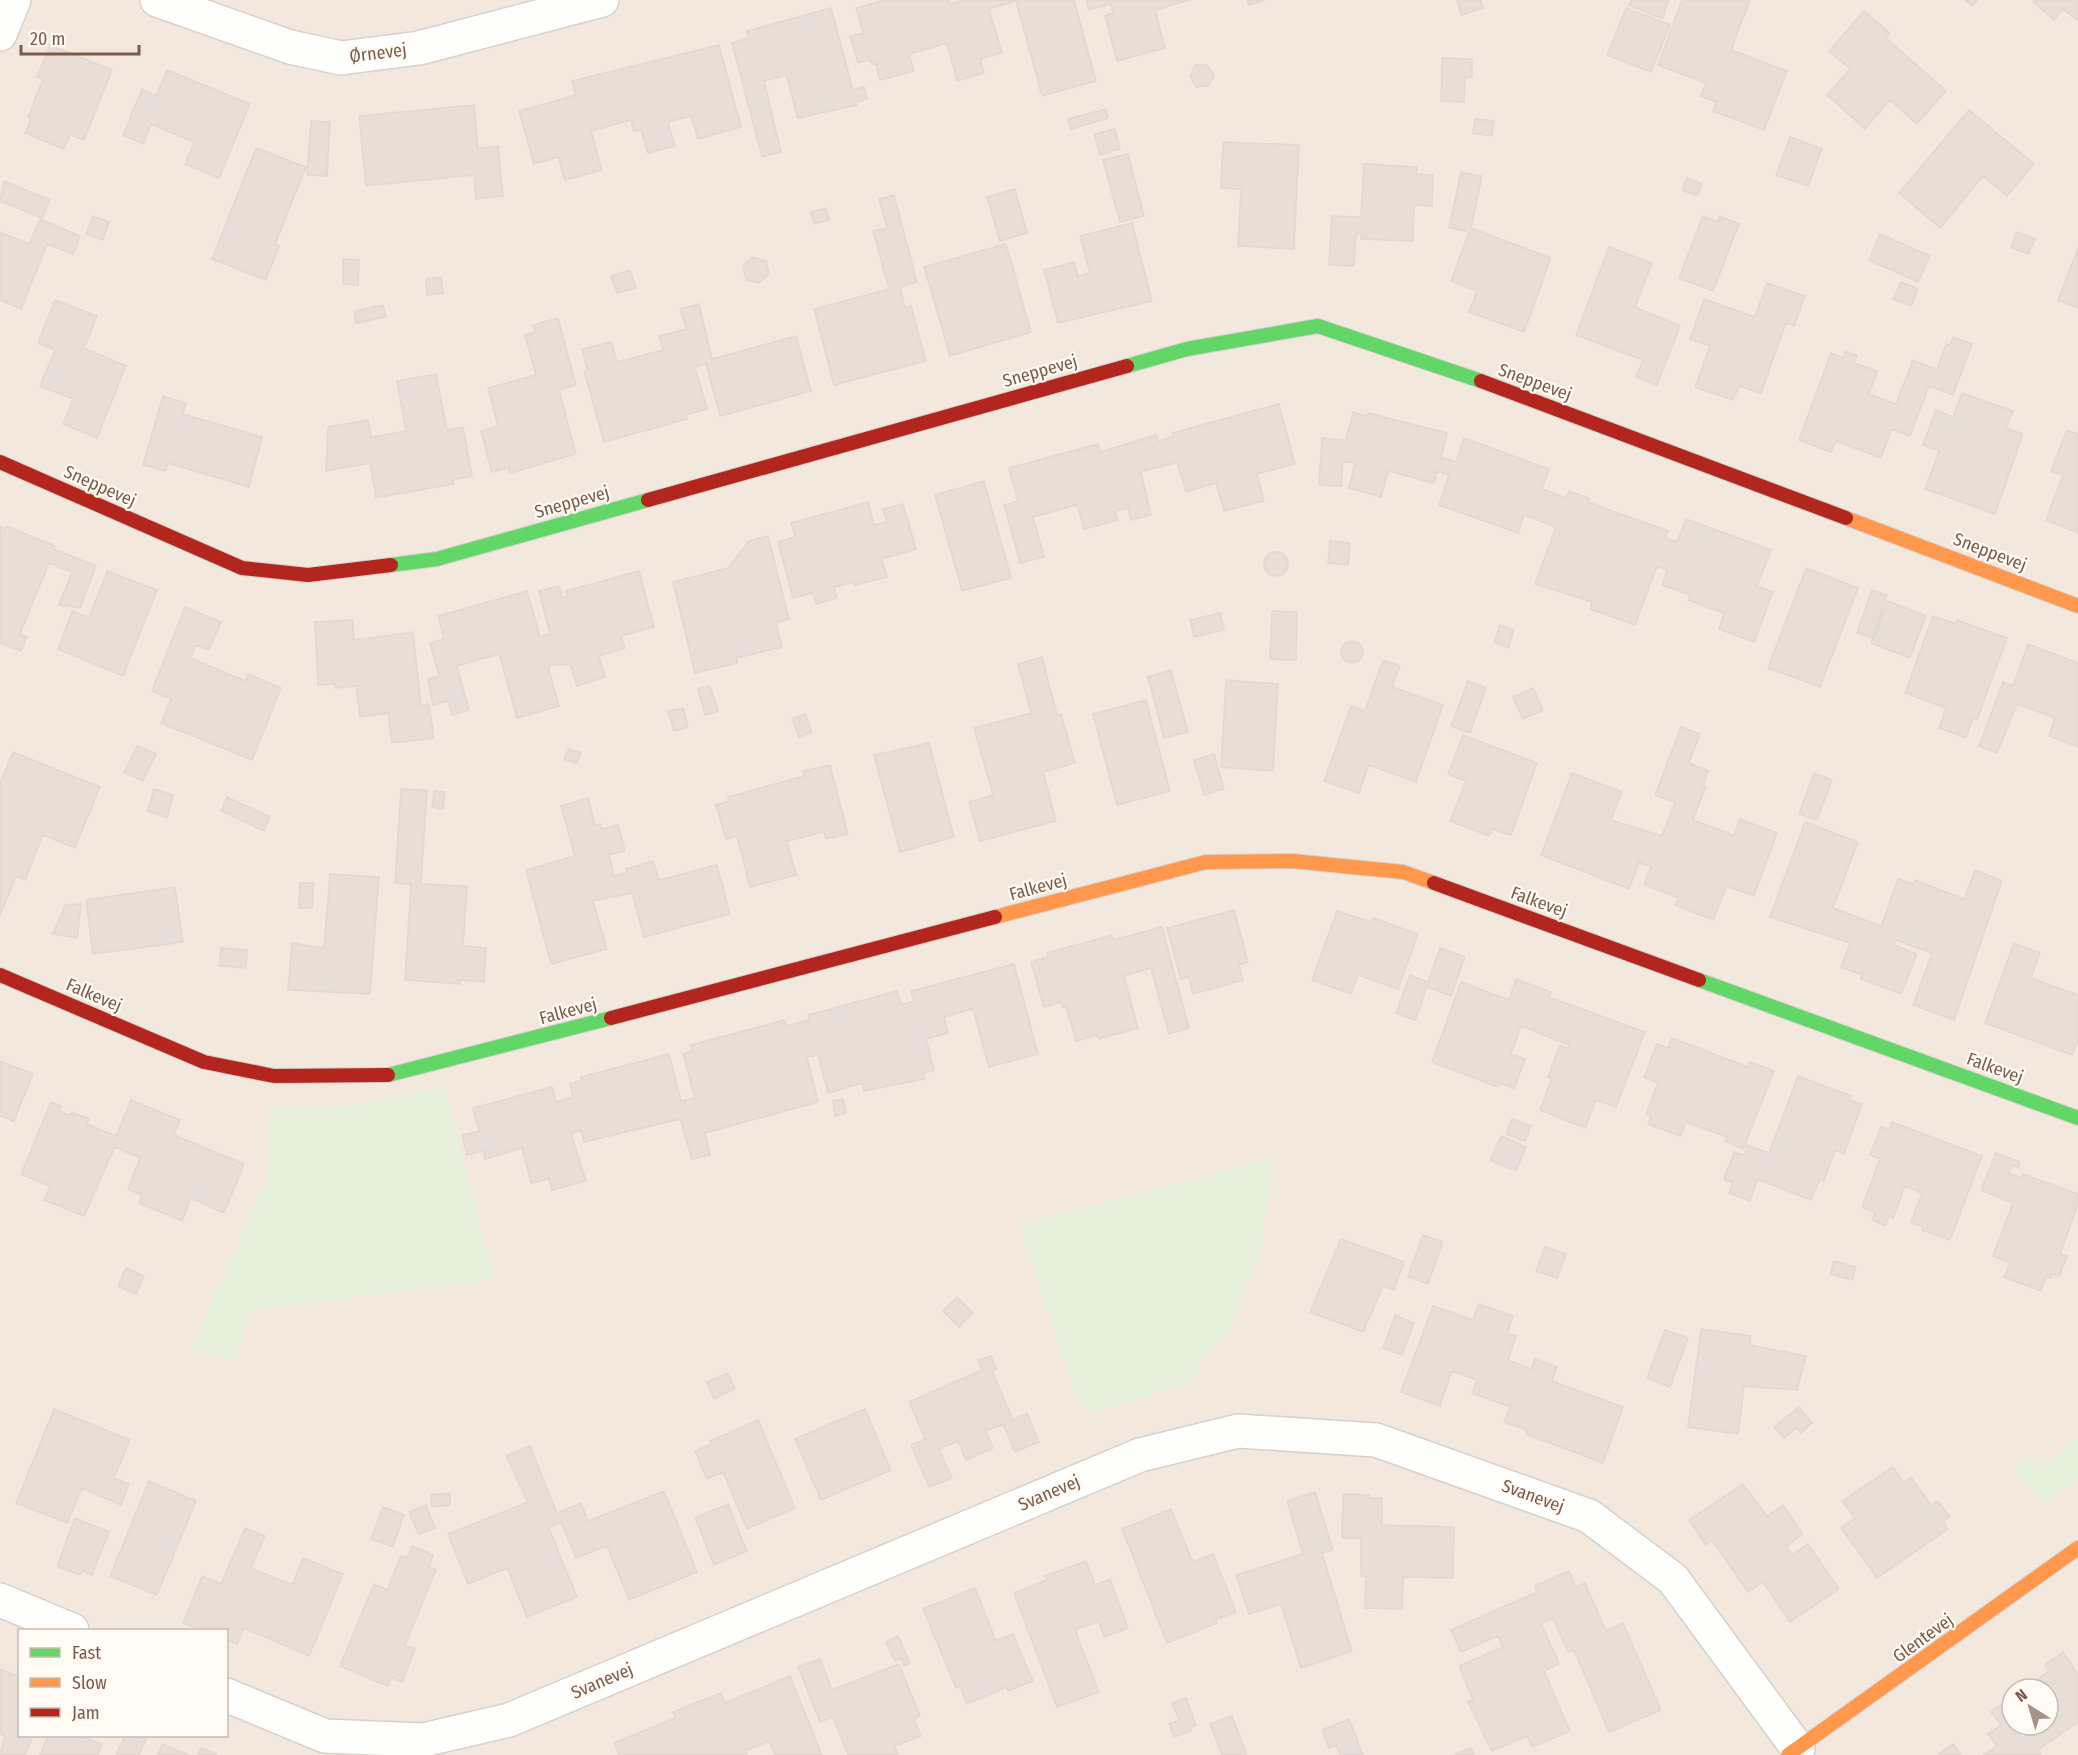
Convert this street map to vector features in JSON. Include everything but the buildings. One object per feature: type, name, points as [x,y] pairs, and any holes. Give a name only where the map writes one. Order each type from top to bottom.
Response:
[{"type":"street","points":[[0,34],[14,0]]},
{"type":"street","name":"Ørnevej","points":[[156,0],[290,47],[341,58],[419,48],[602,0]]},
{"type":"street","name":"Sneppevej","points":[[0,462],[242,568],[308,575],[437,559],[1187,349],[1318,326],[1521,395],[2078,606]]},
{"type":"street","name":"Falkevej","points":[[0,975],[204,1062],[274,1077],[395,1075],[1206,862],[1292,861],[1403,872],[2078,1118]]},
{"type":"street","name":"Svanevej","points":[[228,1696],[325,1736],[419,1748],[509,1720],[1140,1455],[1238,1431],[1376,1440],[1589,1516],[1673,1579],[1793,1752]]},
{"type":"street","name":"Glentevej","points":[[1793,1752],[2078,1548]]},
{"type":"street","points":[[0,1600],[70,1629]]},
{"type":"shaded area","points":[[0,0],[2078,0],[2078,1755],[0,1755]]},
{"type":"green space","points":[[444,1087],[495,1279],[262,1309],[249,1313],[235,1361],[191,1349],[268,1174],[269,1108],[333,1108]]},
{"type":"green space","points":[[1274,1157],[1261,1249],[1226,1340],[1203,1356],[1193,1381],[1094,1413],[1078,1403],[1019,1225]]},
{"type":"green space","points":[[2078,1435],[2078,1481],[2047,1502],[2022,1484],[2016,1470],[2027,1456],[2041,1470]]},
{"type":"traffic: fast","points":[[1127,366],[1187,349],[1318,326],[1481,381]]},
{"type":"traffic: fast","points":[[391,565],[437,559],[648,500]]},
{"type":"traffic: fast","points":[[1699,980],[2078,1118]]},
{"type":"traffic: fast","points":[[388,1075],[611,1018]]},
{"type":"traffic: slow","points":[[1846,518],[2078,606]]},
{"type":"traffic: slow","points":[[995,917],[1206,862],[1292,861],[1403,872],[1434,883]]},
{"type":"traffic: slow","points":[[1788,1755],[2078,1548]]},
{"type":"traffic: jam","points":[[648,500],[1127,366]]},
{"type":"traffic: jam","points":[[1481,381],[1846,518]]},
{"type":"traffic: jam","points":[[0,462],[242,568],[308,575],[391,565]]},
{"type":"traffic: jam","points":[[1434,883],[1699,980]]},
{"type":"traffic: jam","points":[[611,1018],[995,917]]},
{"type":"traffic: jam","points":[[0,975],[204,1062],[274,1076],[388,1075]]}]
